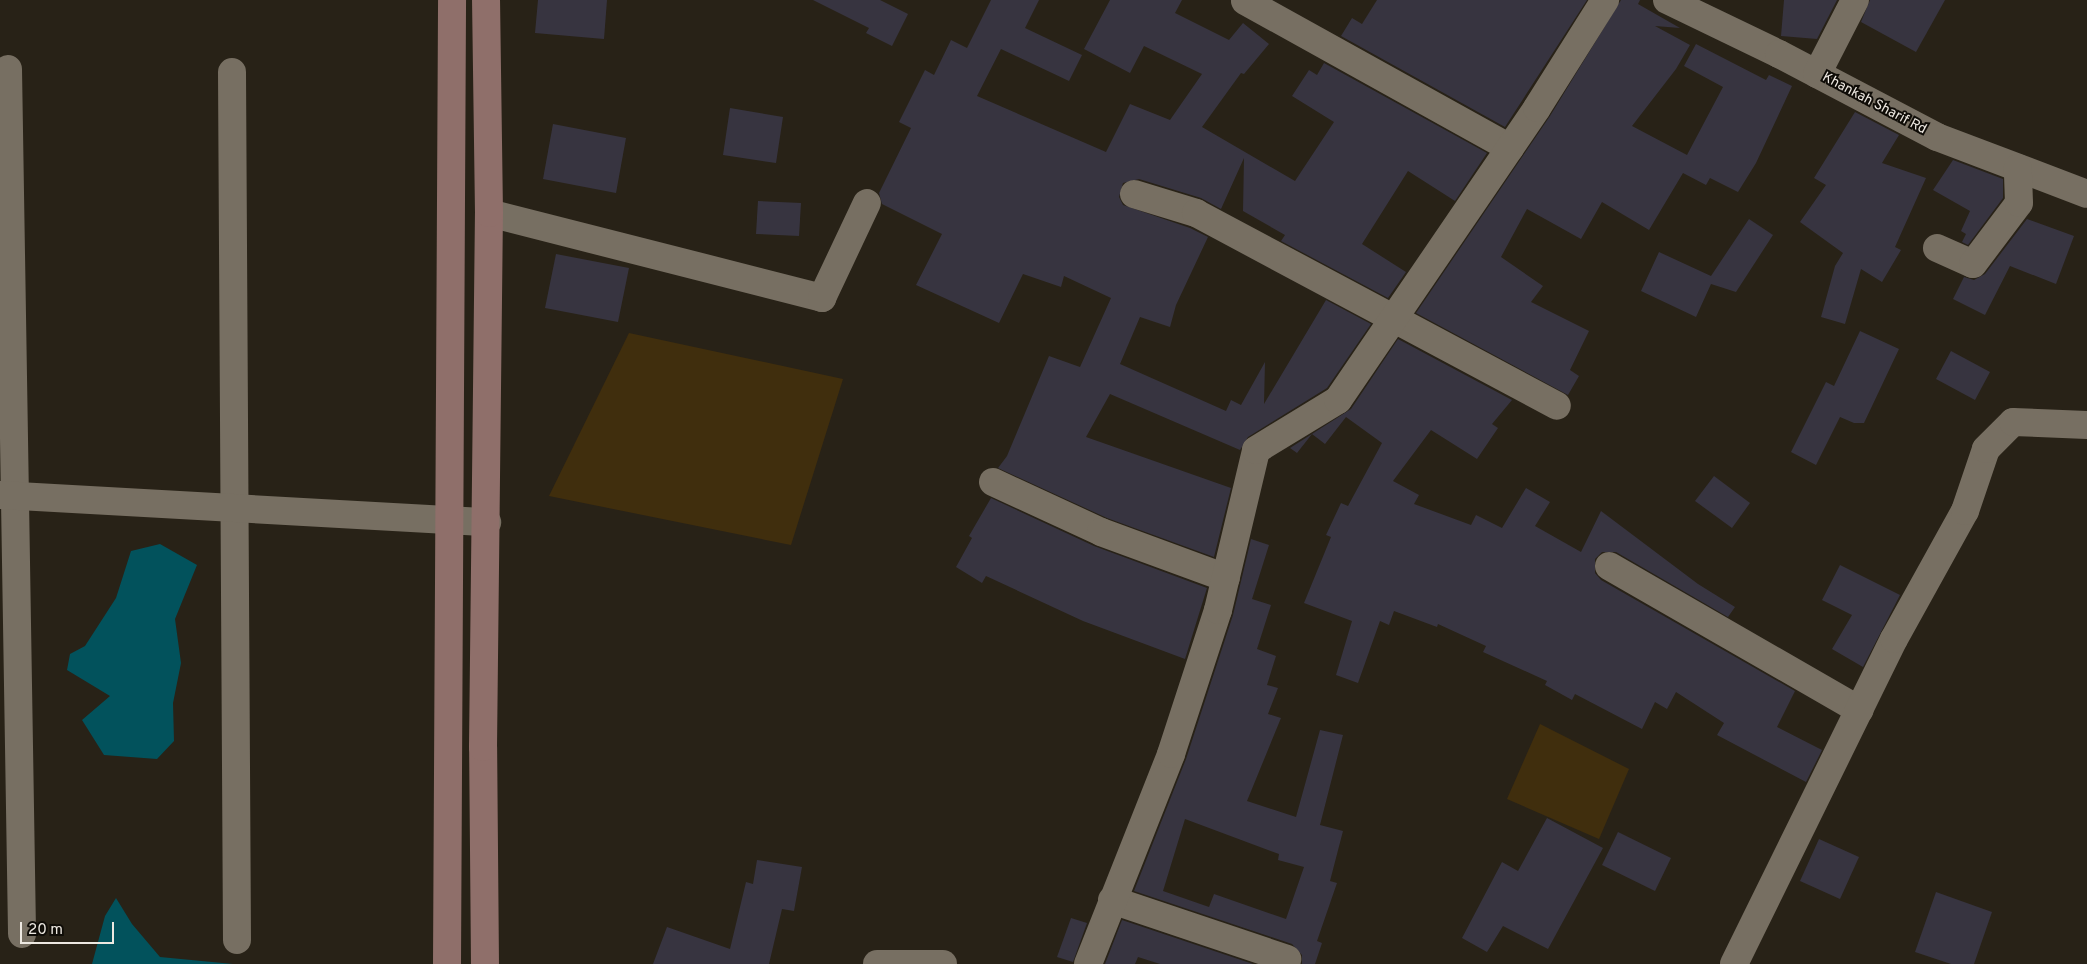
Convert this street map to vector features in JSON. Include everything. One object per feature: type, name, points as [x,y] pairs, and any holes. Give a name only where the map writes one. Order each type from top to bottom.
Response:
[{"type":"main road","points":[[447,964],[451,518],[452,0]]},
{"type":"main road","points":[[485,964],[482,747],[487,522],[489,213],[486,0]]},
{"type":"street","points":[[1088,964],[1171,754],[1226,578],[1256,450],[1338,400],[1510,148],[1605,0]]},
{"type":"street","name":"Khankah Sharif Rd","points":[[1667,0],[1817,74],[1937,137],[2087,194]]},
{"type":"street","points":[[1817,74],[1854,0]]},
{"type":"street","points":[[1245,1],[1510,148]]},
{"type":"street","points":[[8,69],[7,496],[22,934]]},
{"type":"street","points":[[232,72],[237,940]]},
{"type":"street","points":[[1937,248],[1973,264],[2019,202],[2018,168]]},
{"type":"street","points":[[1134,194],[1196,213],[1557,406]]},
{"type":"street","points":[[489,213],[822,298],[867,202]]},
{"type":"street","points":[[1734,964],[1859,710],[1965,511],[1986,449],[2013,422],[2087,425]]},
{"type":"street","points":[[993,482],[1101,532],[1226,578]]},
{"type":"street","points":[[7,496],[234,506],[451,518],[487,522]]},
{"type":"street","points":[[1609,566],[1859,710]]},
{"type":"street","points":[[1112,900],[1287,959]]},
{"type":"street","points":[[877,964],[943,964]]},
{"type":"shaded area","points":[[629,333],[843,379],[791,545],[549,496]]},
{"type":"shaded area","points":[[1540,724],[1629,769],[1599,839],[1507,799]]},
{"type":"water","points":[[160,544],[197,565],[175,619],[181,663],[173,703],[174,741],[157,759],[104,755],[82,720],[110,696],[67,670],[70,654],[85,646],[116,598],[131,551]]},
{"type":"water","points":[[116,898],[132,924],[160,957],[233,964],[92,964],[105,916]]},
{"type":"building","points":[[538,0],[607,0],[604,39],[535,33]]},
{"type":"building","points":[[813,0],[880,0],[908,14],[892,46],[866,33],[869,28]]},
{"type":"building","points":[[991,0],[1039,0],[1025,28],[1082,55],[1069,81],[1001,49],[977,96],[1106,152],[1130,104],[1170,120],[1202,74],[1144,46],[1130,73],[1084,49],[1110,0],[1182,0],[1175,13],[1229,40],[1243,23],[1269,44],[1244,74],[1241,73],[1202,127],[1295,181],[1334,122],[1292,96],[1309,70],[1317,75],[1324,63],[1487,153],[1455,201],[1408,171],[1362,244],[1406,272],[1388,298],[1281,241],[1285,235],[1243,211],[1244,158],[1221,209],[1201,198],[1139,179],[1123,183],[1119,197],[1123,205],[1190,228],[1208,237],[1176,305],[1170,327],[1140,317],[1120,364],[1226,411],[1231,400],[1241,405],[1265,362],[1264,404],[1326,300],[1371,324],[1327,388],[1248,437],[1240,450],[1110,394],[1086,437],[1231,488],[1214,557],[1107,518],[998,468],[1007,456],[1049,356],[1080,367],[1111,298],[1064,276],[1061,287],[1023,274],[999,323],[916,285],[942,234],[882,204],[879,193],[911,128],[899,122],[925,70],[934,75],[951,40],[967,48]]},
{"type":"building","points":[[1377,0],[1587,0],[1505,127],[1341,36],[1352,18],[1362,24]]},
{"type":"building","points":[[1621,0],[1640,0],[1638,4],[1680,28],[1655,26],[1690,45],[1676,69],[1632,126],[1687,155],[1723,87],[1684,66],[1696,44],[1766,80],[1769,75],[1792,86],[1756,163],[1738,192],[1710,178],[1706,185],[1683,173],[1649,230],[1602,202],[1581,239],[1527,209],[1501,257],[1543,286],[1531,302],[1589,331],[1570,370],[1579,376],[1568,395],[1416,313],[1550,116]]},
{"type":"building","points":[[1784,0],[1837,0],[1817,39],[1781,36]]},
{"type":"building","points":[[1870,0],[1945,0],[1916,52],[1861,22]]},
{"type":"building","points":[[730,108],[783,117],[776,163],[723,155]]},
{"type":"building","points":[[1855,112],[1899,135],[1882,163],[1926,178],[1895,247],[1901,250],[1882,282],[1861,269],[1845,324],[1821,317],[1835,266],[1843,253],[1800,222],[1826,185],[1814,178]]},
{"type":"building","points":[[553,124],[626,138],[616,193],[543,179]]},
{"type":"building","points":[[1953,160],[2003,179],[2003,198],[1968,245],[1962,242],[1966,234],[1961,231],[1970,211],[1933,190]]},
{"type":"building","points":[[758,201],[801,203],[799,236],[756,234]]},
{"type":"building","points":[[1749,219],[1773,235],[1736,292],[1711,284],[1696,317],[1641,291],[1659,252],[1711,276]]},
{"type":"building","points":[[2027,219],[2074,236],[2056,284],[2010,266],[1985,315],[1953,299],[1964,277],[1974,280],[1985,274]]},
{"type":"building","points":[[556,254],[629,268],[618,322],[545,308]]},
{"type":"building","points":[[1860,331],[1899,349],[1864,423],[1854,423],[1840,417],[1816,465],[1791,452],[1826,382],[1834,386]]},
{"type":"building","points":[[1398,339],[1512,400],[1492,424],[1498,428],[1477,459],[1431,430],[1393,481],[1419,495],[1414,504],[1471,525],[1476,515],[1502,528],[1526,488],[1550,502],[1535,526],[1581,552],[1601,511],[1698,584],[1735,607],[1728,617],[1616,552],[1602,552],[1595,559],[1595,573],[1601,580],[1795,691],[1777,727],[1822,750],[1806,782],[1717,735],[1724,723],[1676,692],[1667,709],[1655,702],[1642,729],[1575,694],[1572,700],[1545,685],[1547,681],[1483,652],[1486,646],[1438,624],[1437,627],[1394,611],[1389,625],[1380,621],[1358,683],[1336,675],[1352,621],[1304,603],[1331,537],[1326,535],[1341,503],[1348,506],[1382,443],[1346,417],[1325,444],[1312,434],[1297,453],[1290,448],[1351,409]]},
{"type":"building","points":[[1951,351],[1990,372],[1975,400],[1936,379]]},
{"type":"building","points":[[1714,476],[1750,503],[1732,528],[1695,501]]},
{"type":"building","points":[[991,498],[1094,546],[1207,588],[1185,659],[1083,621],[986,576],[982,583],[956,567],[972,538],[969,536]]},
{"type":"building","points":[[1251,539],[1269,545],[1252,599],[1271,605],[1257,649],[1276,656],[1267,685],[1278,688],[1268,714],[1281,718],[1247,801],[1296,817],[1320,730],[1343,735],[1320,825],[1343,831],[1330,881],[1337,883],[1317,941],[1322,943],[1315,964],[1302,964],[1302,955],[1292,944],[1134,891],[1186,759],[1233,615]],"holes":[[[1185,819],[1279,854],[1278,860],[1304,867],[1286,919],[1214,894],[1209,907],[1163,891]]]},
{"type":"building","points":[[1840,565],[1900,595],[1863,667],[1832,649],[1852,615],[1822,600]]},
{"type":"building","points":[[1547,818],[1603,848],[1548,949],[1503,926],[1487,952],[1462,938],[1502,862],[1518,871]]},
{"type":"building","points":[[1618,832],[1671,858],[1655,891],[1602,865]]},
{"type":"building","points":[[1819,839],[1859,857],[1840,899],[1800,881]]},
{"type":"building","points":[[757,860],[802,867],[794,911],[782,909],[769,964],[653,964],[667,927],[730,949],[746,882],[753,884]]},
{"type":"building","points":[[1936,892],[1992,912],[1974,964],[1951,964],[1915,952]]},
{"type":"building","points":[[1071,918],[1087,923],[1073,962],[1057,957]]},
{"type":"building","points":[[1122,920],[1253,964],[1160,964],[1138,957],[1135,964],[1105,964]]}]
